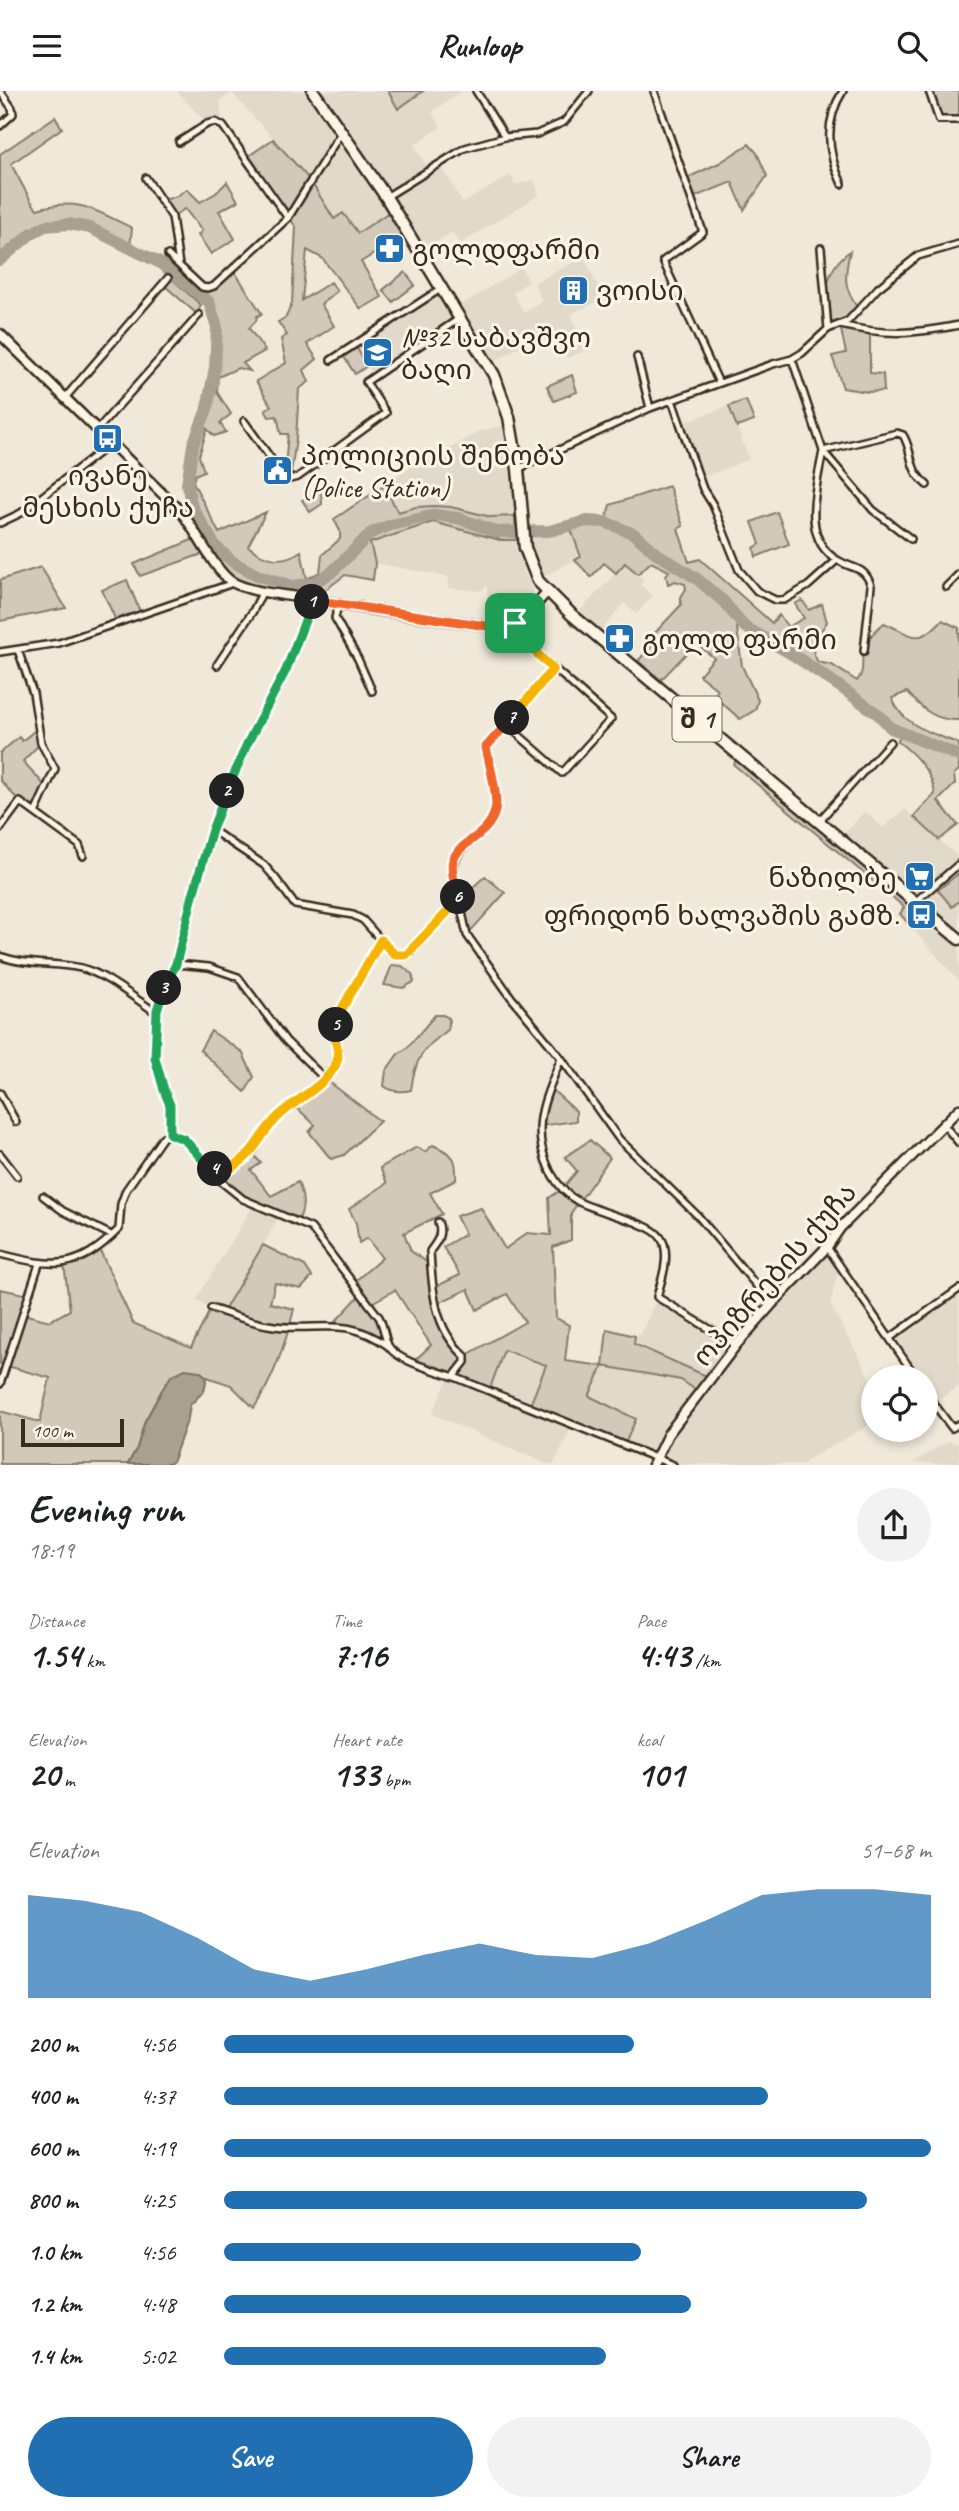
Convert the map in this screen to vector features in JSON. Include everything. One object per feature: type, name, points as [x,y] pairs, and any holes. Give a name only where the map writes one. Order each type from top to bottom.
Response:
[{"type":"highway","name":"შ 1","points":[[313,91],[386,197],[494,375],[509,417],[518,470],[525,548],[538,582],[959,939]]},
{"type":"street","points":[[0,91],[13,114],[0,126]]},
{"type":"street","points":[[476,91],[505,137]]},
{"type":"street","points":[[386,197],[465,148],[505,137],[537,134],[564,123],[589,91]]},
{"type":"street","points":[[654,91],[703,232],[663,261],[719,383]]},
{"type":"street","points":[[842,184],[834,168],[830,128],[832,109],[843,91]]},
{"type":"street","points":[[929,91],[939,120],[959,120]]},
{"type":"street","points":[[179,142],[206,124],[215,122],[223,126],[288,218]]},
{"type":"street","points":[[168,255],[202,287],[214,286],[288,218],[342,131]]},
{"type":"street","points":[[146,178],[172,217],[179,266]]},
{"type":"street","points":[[518,470],[650,408],[792,359],[828,329],[848,321],[878,288],[918,256],[959,244]]},
{"type":"street","points":[[821,248],[828,329]]},
{"type":"street","points":[[64,399],[167,278]]},
{"type":"street","points":[[331,360],[442,288]]},
{"type":"street","points":[[97,430],[199,315]]},
{"type":"street","points":[[244,421],[283,479],[298,477],[386,413],[366,382],[460,318]]},
{"type":"street","points":[[840,325],[870,332],[917,333],[959,325]]},
{"type":"street","points":[[0,334],[183,514],[233,583]]},
{"type":"street","points":[[637,357],[650,408]]},
{"type":"street","points":[[792,359],[823,451],[873,510],[911,539]]},
{"type":"street","points":[[672,400],[703,489],[713,505],[739,570],[757,591],[775,600],[784,600],[808,586],[837,561]]},
{"type":"street","points":[[823,451],[897,433],[903,435],[906,440],[912,468],[927,485]]},
{"type":"street","points":[[0,523],[21,513],[110,444]]},
{"type":"street","points":[[823,451],[813,514],[816,534],[837,561],[868,575],[872,586],[863,651]]},
{"type":"street","points":[[946,587],[959,574]]},
{"type":"street","points":[[0,653],[59,643],[233,583],[312,600],[500,628],[509,626],[525,615],[547,592]]},
{"type":"street","points":[[217,666],[263,591]]},
{"type":"street","points":[[170,1134],[170,1105],[155,1058],[157,1013],[166,982],[176,964],[212,830],[235,769],[286,670],[312,600]]},
{"type":"street","points":[[338,604],[335,618],[372,691]]},
{"type":"street","points":[[506,725],[562,773],[611,719],[528,645],[525,615]]},
{"type":"street","points":[[18,650],[33,693],[41,743],[55,769],[35,813]]},
{"type":"street","points":[[553,669],[486,747],[496,808],[490,824],[475,840],[459,851],[453,860],[467,935],[619,1139],[698,1216],[772,1304]]},
{"type":"street","points":[[820,820],[890,741]]},
{"type":"street","points":[[0,829],[20,802],[79,845],[83,856]]},
{"type":"street","points":[[212,830],[264,865],[295,905],[353,915],[363,920],[395,955],[406,955],[459,900]]},
{"type":"street","points":[[916,901],[959,864]]},
{"type":"street","points":[[210,1168],[226,1171],[252,1153],[274,1120],[314,1089],[334,1067],[339,1053],[333,1033],[339,1014],[381,940]]},
{"type":"street","points":[[0,955],[13,961],[80,968],[92,972],[157,1013]]},
{"type":"street","points":[[176,964],[209,967],[237,977],[286,1041],[324,1078]]},
{"type":"street","points":[[561,1058],[542,1107],[539,1126],[540,1144],[553,1177],[562,1189],[579,1201],[659,1234],[664,1243],[665,1268],[657,1297],[736,1345]]},
{"type":"street","points":[[0,1093],[16,1122]]},
{"type":"street","name":"ოპიზრების ქუჩა","points":[[655,1461],[668,1434],[736,1345],[827,1247],[840,1228],[959,1109]]},
{"type":"street","points":[[944,1125],[959,1143]]},
{"type":"street","points":[[0,1254],[39,1264],[82,1259],[119,1229],[121,1204],[126,1189],[163,1137],[170,1134],[184,1139],[223,1183],[243,1199],[311,1228],[379,1317],[386,1332],[388,1346]]},
{"type":"street","points":[[0,1154],[17,1176]]},
{"type":"street","points":[[43,1196],[63,1211],[111,1235]]},
{"type":"street","points":[[438,1222],[439,1240],[430,1251],[432,1288],[443,1328],[452,1344],[465,1356],[465,1362],[454,1376]]},
{"type":"street","points":[[827,1247],[908,1365]]},
{"type":"street","points":[[0,1384],[39,1264]]},
{"type":"street","points":[[890,1338],[959,1289]]},
{"type":"street","points":[[211,1308],[269,1326],[332,1325],[355,1329],[377,1338],[413,1362],[454,1376],[655,1461],[673,1465]]},
{"type":"street","points":[[938,1409],[952,1428],[959,1424]]},
{"type":"shaded area","points":[[177,91],[307,91],[335,132],[312,176],[341,142],[388,213],[357,233],[335,219],[310,180],[232,93],[220,101],[223,126],[215,122],[207,124]]},
{"type":"shaded area","points":[[318,91],[388,91],[398,109],[423,91],[461,91],[432,112],[441,127],[414,145],[429,169],[439,163],[463,203],[511,175],[515,185],[534,180],[539,195],[460,244],[452,232],[423,251],[390,196],[420,174],[389,192]]},
{"type":"shaded area","points":[[388,91],[423,91],[398,109]]},
{"type":"shaded area","points":[[929,91],[959,91],[959,120],[939,120]]},
{"type":"shaded area","points":[[55,117],[62,128],[11,164],[31,201],[37,209],[64,204],[76,205],[107,216],[132,228],[130,247],[96,231],[71,224],[59,224],[35,232],[0,260],[0,154]]},
{"type":"shaded area","points":[[273,139],[310,180],[334,219],[343,213],[358,233],[388,213],[402,236],[361,262],[382,297],[361,309],[322,258],[307,250],[302,300],[331,282],[337,291],[321,304],[334,326],[307,344],[317,359],[304,370],[309,382],[299,389],[290,479],[284,477],[288,434],[281,434],[277,416],[269,417],[265,410],[271,406],[256,381],[286,363],[281,339],[287,335],[278,322],[286,317],[292,303],[296,227],[246,158]]},
{"type":"shaded area","points":[[749,144],[757,153],[767,176],[744,210],[732,182],[692,198],[685,179],[719,163]]},
{"type":"shaded area","points":[[227,182],[238,201],[219,211],[235,239],[211,254],[198,235],[202,231],[185,209],[172,217],[161,201],[177,196],[187,189],[200,202],[216,193]]},
{"type":"shaded area","points":[[850,251],[846,283],[850,296],[860,311],[841,324],[870,332],[870,373],[883,374],[884,391],[868,392],[843,388],[832,356],[846,353],[840,325],[828,329],[827,286],[834,268]]},
{"type":"shaded area","points":[[584,257],[604,299],[571,314],[585,351],[567,358],[550,329],[495,361],[461,305],[521,268],[529,281],[513,293],[524,313],[542,300],[534,283]]},
{"type":"shaded area","points":[[233,269],[262,314],[257,316],[249,328],[265,351],[243,363],[250,371],[238,368],[218,377],[217,392],[231,414],[220,423],[226,432],[214,436],[207,429],[199,456],[204,471],[195,475],[193,482],[219,533],[266,512],[248,546],[261,555],[274,559],[287,558],[301,551],[307,579],[320,572],[322,555],[340,539],[340,531],[334,519],[384,486],[398,512],[435,506],[451,507],[491,517],[515,516],[516,540],[500,540],[433,522],[370,543],[375,563],[373,580],[345,575],[312,600],[233,583],[208,552],[140,576],[134,564],[199,537],[183,514],[192,507],[187,485],[188,466],[213,383],[217,350],[213,318],[208,305],[199,294]]},
{"type":"shaded area","points":[[405,272],[415,285],[393,302],[383,290]]},
{"type":"shaded area","points":[[172,279],[201,305],[197,314],[165,286]]},
{"type":"shaded area","points":[[439,292],[454,320],[373,374],[357,348]]},
{"type":"shaded area","points":[[355,345],[367,366],[355,374],[342,354]]},
{"type":"shaded area","points":[[572,375],[577,392],[554,401],[547,386]]},
{"type":"shaded area","points":[[746,400],[754,421],[737,427],[729,406]]},
{"type":"shaded area","points":[[729,406],[749,459],[700,479],[680,424]]},
{"type":"shaded area","points":[[505,425],[515,516],[491,517],[416,507],[398,512],[384,486],[425,455],[429,461],[478,432]]},
{"type":"shaded area","points":[[669,486],[683,526],[678,529],[689,562],[700,559],[772,623],[779,615],[788,627],[804,618],[795,604],[802,600],[809,610],[822,604],[827,622],[813,645],[818,662],[832,665],[857,681],[862,671],[866,644],[884,623],[914,636],[927,634],[942,620],[959,628],[959,720],[950,720],[930,713],[907,692],[892,698],[911,723],[959,744],[959,770],[954,774],[955,784],[938,801],[958,825],[939,840],[914,817],[935,794],[931,779],[922,764],[897,741],[903,733],[891,728],[879,715],[795,656],[745,627],[737,628],[742,666],[758,700],[755,710],[740,719],[714,696],[718,690],[699,675],[714,658],[696,643],[661,680],[638,661],[656,641],[652,636],[681,605],[685,584],[675,581],[668,584],[666,575],[669,571],[651,562],[638,574],[625,563],[616,573],[604,563],[591,577],[575,560],[581,557],[569,524],[605,522],[610,505]]},
{"type":"shaded area","points":[[321,490],[322,504],[310,512],[302,500]]},
{"type":"shaded area","points":[[777,512],[789,544],[756,557],[754,548],[760,544],[752,522]]},
{"type":"shaded area","points":[[433,522],[500,540],[516,540],[534,595],[529,606],[512,618],[503,603],[487,598],[487,586],[481,591],[448,588],[449,577],[375,563],[370,544]]},
{"type":"shaded area","points":[[569,524],[581,557],[544,576],[533,555],[531,531],[550,531]]},
{"type":"shaded area","points":[[625,563],[644,580],[641,585],[653,596],[636,614],[624,603],[601,631],[578,613]]},
{"type":"shaded area","points":[[41,567],[66,608],[0,621],[0,580]]},
{"type":"shaded area","points":[[127,580],[141,614],[117,623],[102,590]]},
{"type":"shaded area","points":[[39,727],[41,743],[23,761],[47,788],[35,813],[20,802],[0,780],[0,753],[19,737],[22,741]]},
{"type":"shaded area","points":[[736,759],[926,918],[912,928],[900,914],[904,907],[734,765]]},
{"type":"shaded area","points":[[905,809],[959,858],[959,864],[917,893],[844,834],[865,811],[883,828]]},
{"type":"shaded area","points":[[959,871],[959,931],[923,902]]},
{"type":"shaded area","points":[[959,873],[959,901],[952,907],[938,890]]},
{"type":"shaded area","points":[[485,876],[505,893],[467,935],[459,900]]},
{"type":"shaded area","points":[[926,918],[959,947],[959,981],[912,928]]},
{"type":"shaded area","points":[[392,965],[402,966],[412,974],[414,982],[403,988],[384,985]]},
{"type":"shaded area","points":[[435,1015],[449,1018],[448,1030],[426,1048],[415,1070],[411,1090],[398,1091],[384,1086],[386,1071],[398,1054],[407,1048]]},
{"type":"shaded area","points":[[211,1031],[242,1052],[254,1077],[245,1092],[200,1050]]},
{"type":"shaded area","points":[[324,1078],[380,1121],[344,1155],[331,1159],[309,1132],[315,1125],[294,1105]]},
{"type":"shaded area","points":[[550,1088],[576,1111],[576,1121],[539,1126]]},
{"type":"shaded area","points":[[590,1140],[610,1158],[571,1213],[571,1240],[553,1247],[556,1318],[569,1325],[565,1361],[603,1366],[589,1396],[636,1419],[624,1446],[529,1408],[546,1365],[504,1350],[489,1391],[413,1362],[431,1345],[395,1290],[370,1304],[379,1317],[388,1346],[377,1338],[332,1325],[361,1294],[353,1283],[382,1258],[367,1238],[359,1243],[356,1223],[349,1209],[387,1183],[380,1168],[417,1147],[425,1152],[433,1145],[446,1151],[455,1161],[456,1180],[430,1193],[442,1214],[404,1233],[411,1251],[431,1265],[433,1288],[460,1275],[443,1247],[465,1234],[456,1216],[481,1208],[505,1249],[527,1233],[551,1235],[549,1198],[562,1189],[577,1171],[565,1157]],"holes":[[[468,1289],[477,1310],[507,1294],[525,1322],[465,1356],[443,1328],[436,1304]]]},
{"type":"shaded area","points":[[252,1153],[261,1163],[251,1170],[271,1196],[298,1182],[303,1202],[298,1222],[243,1199],[210,1168],[226,1171]]},
{"type":"shaded area","points":[[254,1204],[280,1216],[223,1312],[211,1308],[196,1300]]},
{"type":"shaded area","points":[[263,1245],[305,1266],[312,1277],[301,1289],[275,1283],[270,1303],[294,1309],[278,1360],[254,1408],[231,1385],[207,1377],[199,1371],[162,1390],[145,1421],[137,1448],[128,1464],[0,1464],[0,1411],[40,1422],[50,1378],[0,1364],[0,1289],[29,1295],[23,1314],[50,1321],[70,1310],[64,1264],[98,1246],[133,1323],[191,1348],[211,1308],[223,1312]]},
{"type":"shaded area","points":[[827,1247],[838,1271],[830,1304],[863,1365],[861,1365],[861,1430],[804,1464],[653,1464],[656,1459],[624,1446],[589,1397],[603,1366],[681,1380],[711,1378],[634,1344],[635,1336],[641,1334],[657,1297],[736,1345]]},
{"type":"shaded area","points":[[959,1293],[959,1386],[939,1400],[938,1365],[914,1365],[894,1338]]},
{"type":"shaded area","points":[[607,1329],[635,1336],[634,1344],[711,1378],[700,1393],[681,1380],[603,1366]]},
{"type":"shaded area","points":[[504,1350],[546,1365],[572,1426],[554,1464],[547,1464],[432,1414],[450,1375]]},
{"type":"shaded area","points":[[185,1369],[199,1371],[207,1377],[204,1391],[190,1405],[173,1460],[170,1464],[128,1464],[137,1448],[145,1421],[162,1390],[171,1376]]},
{"type":"shaded area","points":[[949,1441],[959,1444],[959,1464],[912,1463]]},
{"type":"waterway","points":[[0,260],[32,233],[45,226],[69,224],[90,228],[160,263],[209,302],[217,327],[215,367],[207,409],[193,445],[187,484],[192,507],[216,547],[233,562],[257,575],[293,586],[314,583],[332,572],[371,533],[391,525],[435,515],[458,518],[497,532],[549,531],[587,521],[605,522],[634,534],[656,553],[696,578],[723,601],[745,627],[839,686],[879,715],[891,728],[959,756]]},
{"type":"place","name":"გოლდფარმი","points":[[389,249]]},
{"type":"place","name":"ვოისი","points":[[573,290]]},
{"type":"place","name":"№32 საბავშვო ბაღი","points":[[378,353]]},
{"type":"place","name":"ივანე მესხის ქუჩა","points":[[108,438]]},
{"type":"place","name":"პოლიციის შენობა (Police Station)","points":[[278,471]]},
{"type":"place","name":"გოლდ ფარმი","points":[[619,639]]},
{"type":"place","name":"ნაზილბე","points":[[920,877]]},
{"type":"place","name":"ფრიდონ ხალვაშის გამზ.","points":[[922,915]]},
{"type":"route","points":[[312,600],[500,628],[515,623],[525,615],[528,645],[553,669],[486,747],[496,808],[490,824],[475,840],[459,851],[453,860],[459,900],[406,955],[395,955],[381,940],[339,1014],[333,1033],[339,1053],[334,1067],[314,1089],[274,1120],[252,1153],[226,1171],[210,1168],[184,1139],[170,1134],[170,1105],[155,1058],[157,1010],[166,982],[176,964],[212,830],[235,769],[286,670],[312,600]]}]
